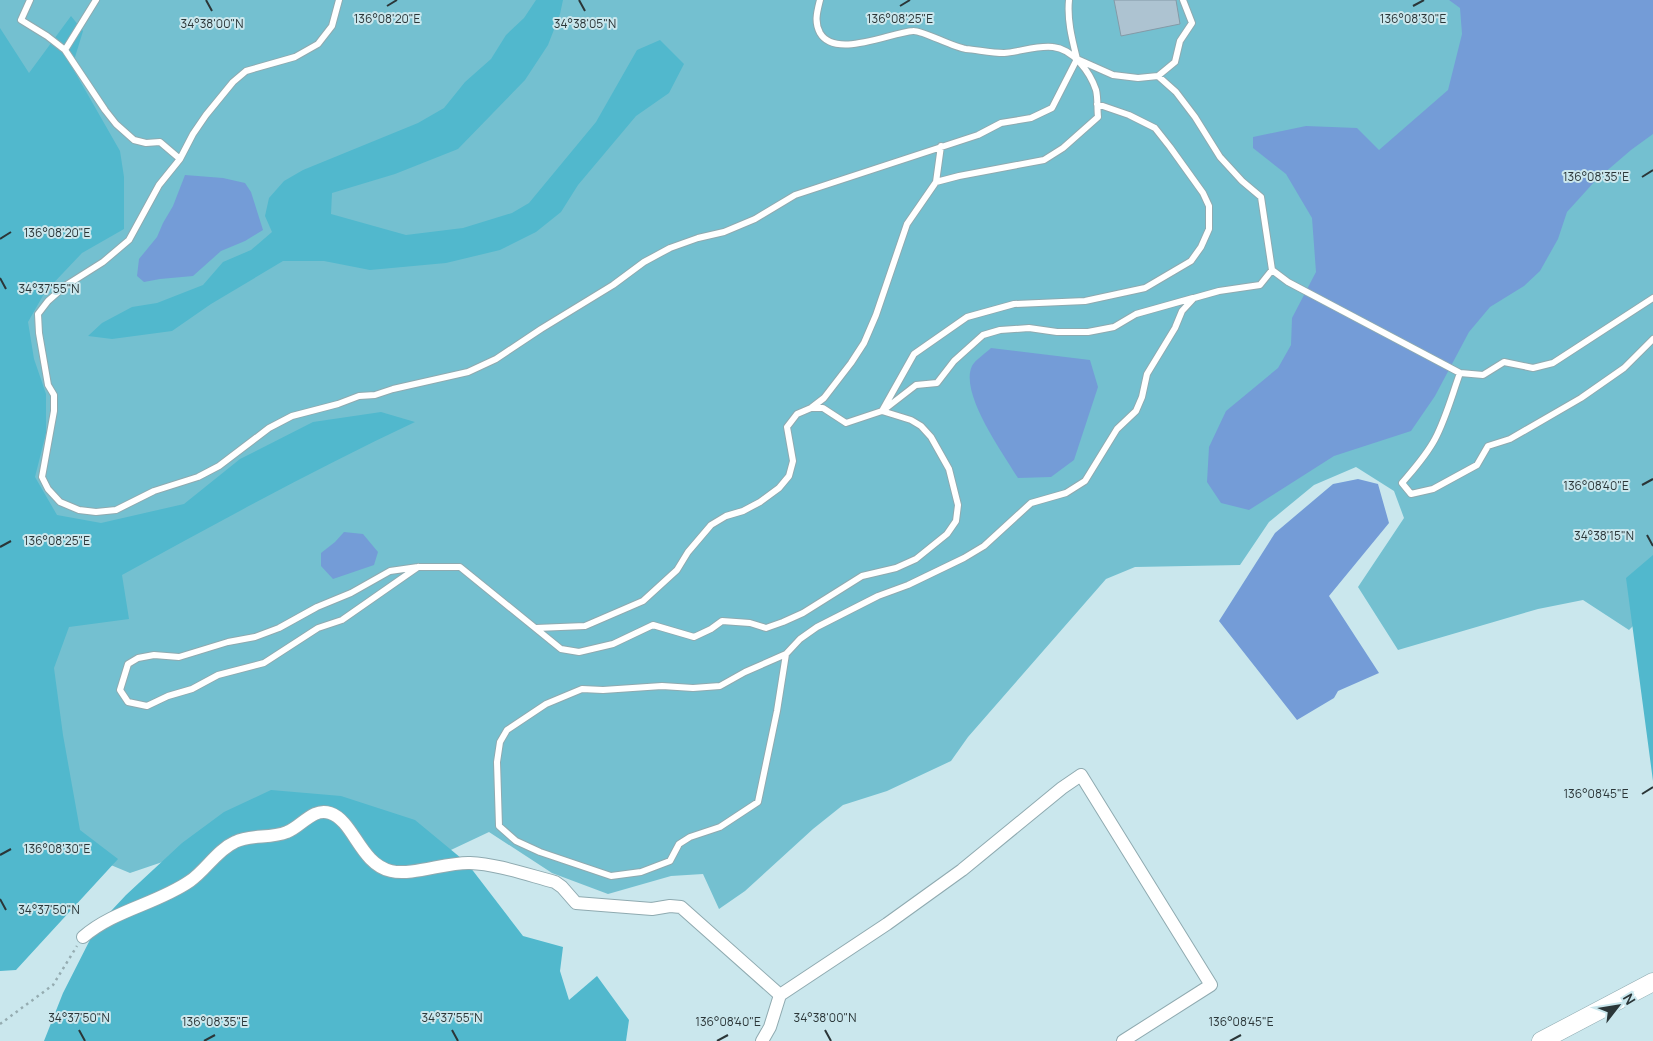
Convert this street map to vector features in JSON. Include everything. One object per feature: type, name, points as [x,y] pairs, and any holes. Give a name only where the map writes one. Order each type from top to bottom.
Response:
[{"type":"street","points":[[762,1041],[770,1027],[780,995],[887,924],[962,870],[1062,788],[1081,775],[1211,985],[1123,1041]]},
{"type":"street","points":[[83,936],[104,922],[174,891],[190,881],[232,843],[242,839],[276,836],[288,832],[318,812],[324,812],[337,816],[377,866],[392,872],[463,864],[483,865],[555,882],[576,903],[652,909],[670,906],[681,907],[780,995]]},
{"type":"street","points":[[1541,1041],[1653,982]]},
{"type":"lane","points":[[30,0],[21,20],[48,36],[65,50],[93,94],[116,124],[134,140],[146,143],[160,142],[180,159]]},
{"type":"lane","points":[[65,50],[96,0]]},
{"type":"lane","points":[[339,0],[332,26],[318,44],[295,57],[246,71],[233,82],[206,115],[193,134],[180,159],[158,185],[129,240],[103,262],[65,286],[48,301],[38,314],[38,333],[48,385],[54,395],[54,412],[42,477],[48,490],[60,502],[79,510],[96,512],[116,510],[154,491],[198,477],[219,466],[269,428],[292,416],[338,404],[358,396],[375,395],[392,389],[468,372],[496,358],[613,285],[644,262],[670,248],[698,238],[724,232],[755,219],[795,195],[978,135],[1001,123],[1031,118],[1052,108],[1076,59],[1068,14],[1069,0]]},
{"type":"lane","points":[[820,0],[816,23],[821,34],[826,41],[841,46],[915,30],[959,48],[1004,53],[1051,46],[1065,50],[1076,59],[1090,78],[1096,91],[1098,117],[1063,148],[1044,160],[936,182]]},
{"type":"lane","points":[[1076,59],[1112,75],[1138,78],[1158,76],[1174,62],[1180,41],[1192,23],[1183,0]]},
{"type":"lane","points":[[1158,76],[1176,92],[1195,117],[1220,157],[1242,181],[1261,197],[1272,270],[1288,282],[1460,373],[1483,375],[1504,362],[1533,368],[1553,363],[1653,298]]},
{"type":"lane","points":[[882,411],[914,354],[967,317],[1014,304],[1085,301],[1145,288],[1191,261],[1201,246],[1208,229],[1209,206],[1203,193],[1155,128],[1129,115],[1097,104]]},
{"type":"lane","points":[[536,628],[586,626],[642,601],[677,570],[688,552],[711,525],[726,516],[751,506],[779,488],[789,476],[793,461],[787,427],[797,414],[811,408],[824,398],[864,343],[876,316],[907,224],[936,182],[941,146]]},
{"type":"lane","points":[[811,408],[823,408],[846,423],[882,411],[916,385],[937,383],[954,361],[983,335],[1000,330],[1029,328],[1057,332],[1088,332],[1114,327],[1136,314],[1219,291],[1260,285],[1272,270]]},
{"type":"lane","points":[[786,654],[778,711],[758,802],[720,827],[690,837],[679,844],[670,861],[641,872],[611,876],[516,842],[499,826],[497,762],[500,742],[507,730],[546,704],[582,689],[720,686],[745,672],[786,654],[800,639],[816,628],[878,596],[944,568],[984,546],[1031,503],[1066,493],[1085,481],[1117,428],[1136,411],[1142,397],[1147,374],[1175,328],[1182,311],[1194,298]]},
{"type":"lane","points":[[1460,373],[1435,440],[1402,483],[1411,494],[1433,489],[1477,465],[1488,446],[1510,439],[1581,398],[1624,368],[1653,339]]},
{"type":"lane","points":[[418,567],[342,620],[318,628],[264,663],[218,675],[192,689],[168,696],[147,706],[128,702],[120,690],[128,664],[138,658],[154,655],[179,657],[228,642],[255,637],[279,628],[351,593],[390,571],[418,567],[460,566],[561,649],[579,652],[614,644],[652,625],[694,637],[722,621],[766,628],[783,622],[803,613],[862,576],[896,568],[916,559],[947,534],[956,521],[958,505],[949,469],[931,437],[921,426],[912,420],[882,411]]},
{"type":"path","points":[[0,1024],[53,986],[83,936]]},
{"type":"shaded area","points":[[0,0],[1653,0],[1653,606],[1629,630],[1583,600],[1538,609],[1398,650],[1358,587],[1404,518],[1394,491],[1356,467],[1314,485],[1269,522],[1240,565],[1135,567],[1106,579],[968,737],[951,761],[887,791],[843,805],[813,829],[745,891],[719,909],[703,874],[671,876],[608,894],[552,873],[489,832],[436,857],[189,853],[130,873],[94,858],[62,824],[0,298]]},
{"type":"shaded area","points":[[536,0],[563,0],[560,14],[548,45],[525,80],[458,149],[395,174],[332,193],[331,214],[406,235],[463,228],[512,213],[529,203],[596,122],[637,50],[660,40],[684,64],[669,93],[636,116],[578,185],[561,212],[536,232],[500,250],[446,263],[370,270],[324,261],[283,261],[211,304],[172,331],[112,339],[88,336],[102,323],[132,307],[157,303],[203,285],[223,262],[251,250],[272,232],[265,216],[269,198],[284,181],[303,170],[418,123],[444,108],[465,82],[491,59],[506,35],[524,18]]},
{"type":"shaded area","points":[[1449,0],[1653,0],[1653,134],[1596,180],[1567,212],[1558,239],[1540,271],[1524,286],[1490,307],[1469,332],[1435,396],[1411,431],[1334,456],[1249,510],[1221,503],[1207,482],[1209,447],[1226,411],[1278,368],[1291,345],[1292,318],[1316,272],[1312,218],[1286,174],[1253,148],[1253,137],[1306,126],[1357,128],[1379,150],[1448,90],[1462,34],[1460,8]]},
{"type":"shaded area","points":[[71,16],[83,31],[72,67],[120,151],[124,177],[124,229],[82,253],[45,292],[28,322],[34,359],[46,394],[46,433],[35,477],[57,515],[101,523],[184,504],[240,459],[313,422],[381,412],[415,422],[304,477],[122,575],[129,619],[69,627],[54,668],[63,735],[80,830],[118,859],[16,970],[0,971],[0,28],[29,73]]},
{"type":"shaded area","points":[[185,175],[223,178],[245,183],[251,192],[263,230],[245,241],[221,251],[193,276],[144,282],[137,276],[139,259],[157,237],[173,206]]},
{"type":"shaded area","points":[[991,348],[1090,360],[1098,387],[1074,460],[1051,477],[1018,478],[994,440],[977,407],[970,378],[972,366]]},
{"type":"shaded area","points":[[1358,479],[1378,484],[1389,523],[1329,596],[1379,673],[1338,691],[1334,698],[1297,720],[1219,621],[1275,533],[1333,484]]},
{"type":"shaded area","points":[[344,532],[363,534],[378,552],[374,565],[333,579],[321,566],[321,553]]},
{"type":"shaded area","points":[[1653,555],[1653,781],[1626,578]]},
{"type":"shaded area","points":[[271,790],[341,796],[415,820],[467,863],[523,936],[563,947],[560,971],[569,1000],[597,976],[629,1020],[626,1041],[44,1041],[63,993],[97,926],[126,895],[182,843],[224,812]]},
{"type":"building","points":[[1114,0],[1176,0],[1180,24],[1121,36]]}]
